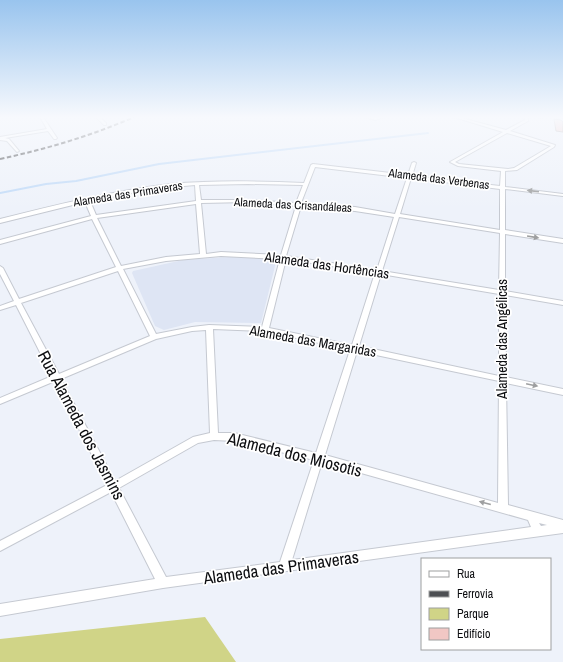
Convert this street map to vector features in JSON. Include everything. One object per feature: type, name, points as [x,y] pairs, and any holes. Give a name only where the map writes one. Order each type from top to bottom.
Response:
[{"type":"street","points":[[14,148],[17,151]]},
{"type":"street","points":[[474,148],[452,160],[453,163],[458,165],[516,169],[551,148]]},
{"type":"street","name":"Alameda das Verbenas","points":[[305,184],[312,166],[315,164],[563,195]]},
{"type":"street","points":[[284,567],[318,457],[356,348],[414,164]]},
{"type":"street","name":"Alameda das Angélicas","points":[[503,169],[503,508]]},
{"type":"street","name":"Alameda das Primaveras","points":[[0,221],[87,200],[152,188],[197,184],[256,182],[305,184]]},
{"type":"street","points":[[197,184],[203,255]]},
{"type":"street","points":[[265,329],[283,257],[305,184]]},
{"type":"street","points":[[87,200],[154,337]]},
{"type":"street","name":"Alameda das Crisandáleas","points":[[0,242],[94,217],[198,202],[248,201],[299,203],[355,209],[563,241]]},
{"type":"street","name":"Alameda das Hortências","points":[[0,308],[120,268],[166,259],[203,255],[283,257],[563,303]]},
{"type":"street","name":"Rua Alameda dos Jasmins","points":[[0,268],[163,583]]},
{"type":"street","points":[[209,327],[214,436]]},
{"type":"street","name":"Alameda das Margaridas","points":[[0,401],[154,337],[209,327],[265,329],[563,392]]},
{"type":"street","name":"Alameda dos Miosotis","points":[[0,546],[114,486],[196,440],[214,436],[234,437],[318,457],[503,508],[563,527]]},
{"type":"street","points":[[530,516],[536,527],[534,532]]},
{"type":"street","name":"Alameda das Primaveras","points":[[0,610],[163,583],[563,527]]},
{"type":"shaded area","points":[[229,257],[271,259],[276,262],[261,323],[195,322],[164,330],[155,326],[132,273],[133,271],[183,260]]},
{"type":"green space","points":[[205,617],[236,662],[0,662],[0,639]]},
{"type":"waterway","points":[[0,193],[46,184],[76,181],[159,164],[299,148]]},
{"type":"railway","points":[[0,159],[45,148]]}]
